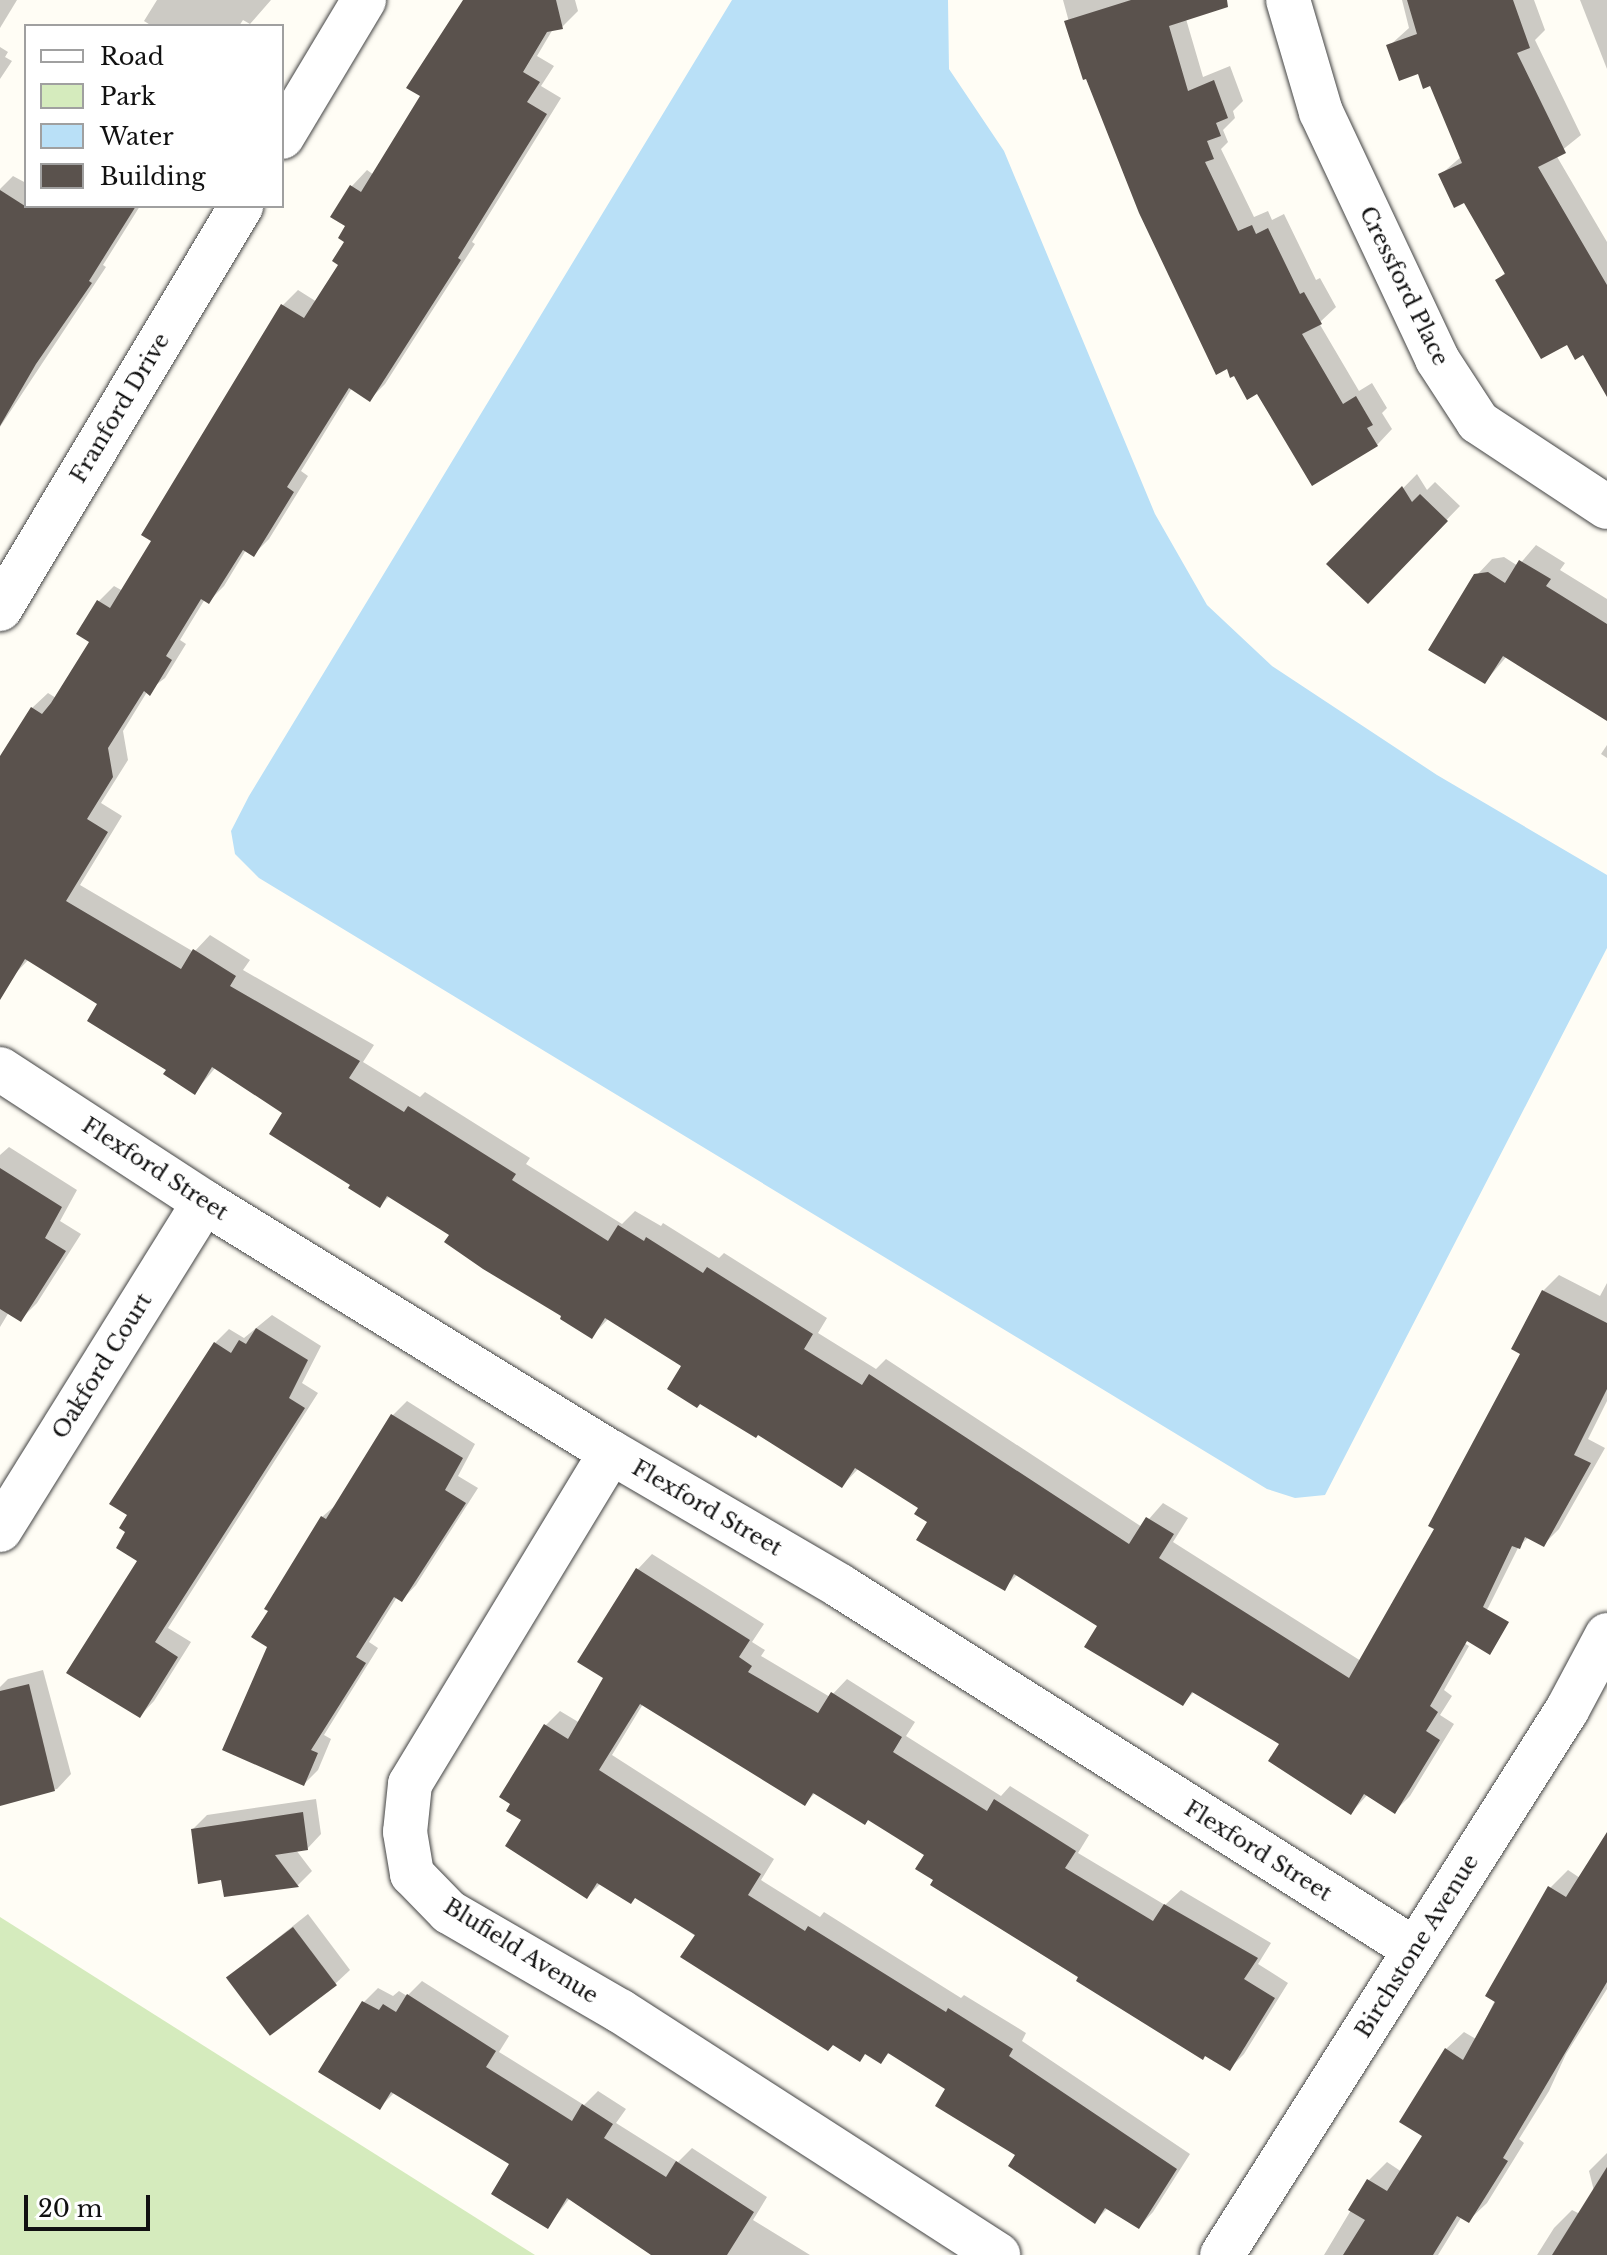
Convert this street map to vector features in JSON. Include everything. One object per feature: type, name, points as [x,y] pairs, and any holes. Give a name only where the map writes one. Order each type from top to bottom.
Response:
[{"type":"street","points":[[284,134],[364,0]]},
{"type":"street","name":"Cressford Place","points":[[1288,0],[1321,112],[1437,359],[1478,422],[1607,507]]},
{"type":"street","name":"Franford Drive","points":[[0,609],[240,208]]},
{"type":"street","name":"Flexford Street","points":[[0,1069],[204,1202],[611,1452],[840,1586],[1414,1949]]},
{"type":"street","name":"Oakford Court","points":[[0,1530],[204,1202]]},
{"type":"street","name":"Blufield Avenue","points":[[611,1452],[410,1784],[405,1832],[412,1874],[449,1912],[620,2011],[998,2255]]},
{"type":"street","name":"Birchstone Avenue","points":[[1222,2255],[1567,1710],[1607,1635]]},
{"type":"green space","points":[[0,1917],[535,2255],[0,2255]]},
{"type":"water","points":[[732,0],[948,0],[949,69],[1004,151],[1155,514],[1207,605],[1272,666],[1437,775],[1607,875],[1607,948],[1325,1495],[1295,1498],[1267,1489],[259,878],[235,854],[231,831],[249,796]]},
{"type":"building","points":[[463,0],[556,0],[563,29],[547,32],[523,72],[540,82],[527,102],[547,114],[458,258],[461,260],[370,402],[349,388],[287,487],[294,492],[254,557],[243,550],[209,604],[201,599],[166,656],[172,660],[150,696],[144,691],[108,748],[113,777],[87,819],[108,832],[66,901],[181,969],[193,949],[236,976],[230,986],[360,1061],[349,1078],[404,1112],[408,1106],[516,1174],[512,1180],[608,1241],[618,1225],[644,1241],[646,1237],[703,1273],[707,1267],[813,1334],[804,1349],[862,1385],[869,1374],[1129,1544],[1146,1517],[1174,1534],[1159,1558],[1349,1678],[1434,1529],[1428,1526],[1520,1354],[1511,1349],[1542,1290],[1607,1323],[1607,1389],[1574,1455],[1591,1463],[1544,1547],[1525,1537],[1520,1549],[1512,1546],[1483,1607],[1509,1622],[1490,1655],[1467,1641],[1430,1706],[1438,1712],[1426,1731],[1440,1740],[1395,1814],[1364,1794],[1351,1815],[1268,1761],[1279,1744],[1192,1692],[1183,1706],[1084,1647],[1097,1626],[1014,1574],[1005,1591],[916,1540],[927,1522],[914,1514],[918,1508],[855,1468],[842,1488],[758,1435],[756,1438],[700,1404],[697,1408],[667,1389],[681,1366],[605,1318],[592,1339],[444,1242],[449,1235],[387,1196],[380,1208],[348,1188],[350,1185],[269,1134],[282,1113],[212,1067],[195,1095],[163,1074],[166,1070],[87,1021],[97,1004],[25,959],[0,1000],[0,756],[31,707],[42,714],[51,703],[89,642],[76,634],[97,600],[110,608],[151,541],[141,535],[281,304],[304,318],[338,265],[332,261],[344,242],[338,238],[345,226],[330,217],[350,185],[361,192],[420,96],[406,88]]},
{"type":"building","points":[[1131,0],[1227,0],[1228,7],[1169,26],[1188,91],[1214,80],[1228,118],[1216,123],[1221,136],[1207,141],[1214,159],[1205,162],[1238,231],[1252,225],[1256,234],[1268,228],[1300,294],[1304,292],[1322,324],[1302,334],[1343,404],[1356,396],[1373,425],[1367,428],[1378,446],[1312,486],[1257,394],[1247,400],[1227,369],[1216,375],[1139,213],[1086,79],[1083,80],[1064,21]]},
{"type":"building","points":[[1407,0],[1513,0],[1530,48],[1517,53],[1566,153],[1538,167],[1607,285],[1607,397],[1583,355],[1575,360],[1567,345],[1541,359],[1495,280],[1505,274],[1464,203],[1454,208],[1438,174],[1462,163],[1430,86],[1423,89],[1418,74],[1399,81],[1386,45],[1417,34]]},
{"type":"building","points":[[0,190],[24,208],[135,208],[89,281],[92,283],[36,364],[0,426]]},
{"type":"building","points":[[1402,486],[1412,502],[1420,494],[1448,521],[1368,604],[1326,564]]},
{"type":"building","points":[[1519,560],[1551,579],[1546,586],[1607,624],[1607,721],[1503,656],[1485,684],[1428,650],[1474,574],[1488,572],[1505,583]]},
{"type":"building","points":[[0,1168],[62,1207],[45,1238],[66,1251],[21,1322],[0,1309]]},
{"type":"building","points":[[256,1328],[308,1360],[289,1398],[305,1408],[155,1642],[178,1657],[140,1718],[66,1673],[137,1561],[116,1548],[125,1532],[119,1528],[127,1515],[109,1504],[214,1342],[231,1353],[239,1340],[246,1344]]},
{"type":"building","points":[[391,1414],[463,1458],[445,1490],[466,1503],[402,1602],[394,1597],[356,1657],[366,1663],[311,1750],[318,1753],[304,1786],[222,1750],[267,1647],[251,1637],[268,1611],[264,1609],[321,1516],[326,1519]]},
{"type":"building","points":[[636,1568],[750,1640],[739,1657],[752,1666],[748,1672],[818,1713],[831,1692],[902,1737],[893,1752],[987,1811],[994,1799],[1076,1851],[1065,1868],[1153,1921],[1164,1904],[1258,1958],[1244,1979],[1275,1998],[1230,2071],[1205,2056],[1203,2060],[1076,1981],[1078,1977],[930,1885],[933,1880],[915,1869],[924,1855],[868,1820],[865,1825],[813,1793],[805,1806],[640,1704],[599,1770],[761,1874],[748,1895],[805,1931],[808,1926],[946,2012],[948,2008],[1013,2049],[1009,2056],[1177,2169],[1139,2229],[1105,2208],[1095,2224],[1008,2166],[1015,2155],[935,2106],[945,2089],[888,2053],[881,2064],[865,2054],[860,2062],[833,2045],[828,2051],[680,1957],[695,1935],[635,1898],[631,1904],[597,1883],[587,1899],[505,1846],[521,1820],[506,1811],[510,1804],[499,1797],[544,1724],[568,1739],[603,1678],[577,1662]]},
{"type":"building","points":[[29,1684],[55,1791],[0,1806],[0,1691]]},
{"type":"building","points":[[303,1812],[308,1850],[275,1855],[299,1887],[224,1897],[221,1880],[198,1884],[191,1829]]},
{"type":"building","points":[[1607,1832],[1607,1982],[1503,2158],[1508,2161],[1469,2223],[1457,2216],[1433,2255],[1343,2255],[1365,2220],[1348,2210],[1367,2179],[1387,2191],[1422,2136],[1399,2122],[1445,2048],[1463,2060],[1495,2002],[1485,1996],[1548,1886],[1566,1897]]},
{"type":"building","points":[[293,1927],[337,1985],[270,2036],[226,1978]]},
{"type":"building","points":[[407,1994],[496,2051],[486,2067],[572,2121],[582,2104],[613,2124],[604,2138],[666,2177],[676,2161],[754,2212],[727,2255],[651,2255],[567,2198],[548,2229],[491,2194],[509,2164],[391,2092],[380,2110],[318,2072],[362,2001],[379,2010],[383,2004],[396,2012]]},
{"type":"building","points":[[1607,2167],[1607,2255],[1552,2255]]}]
